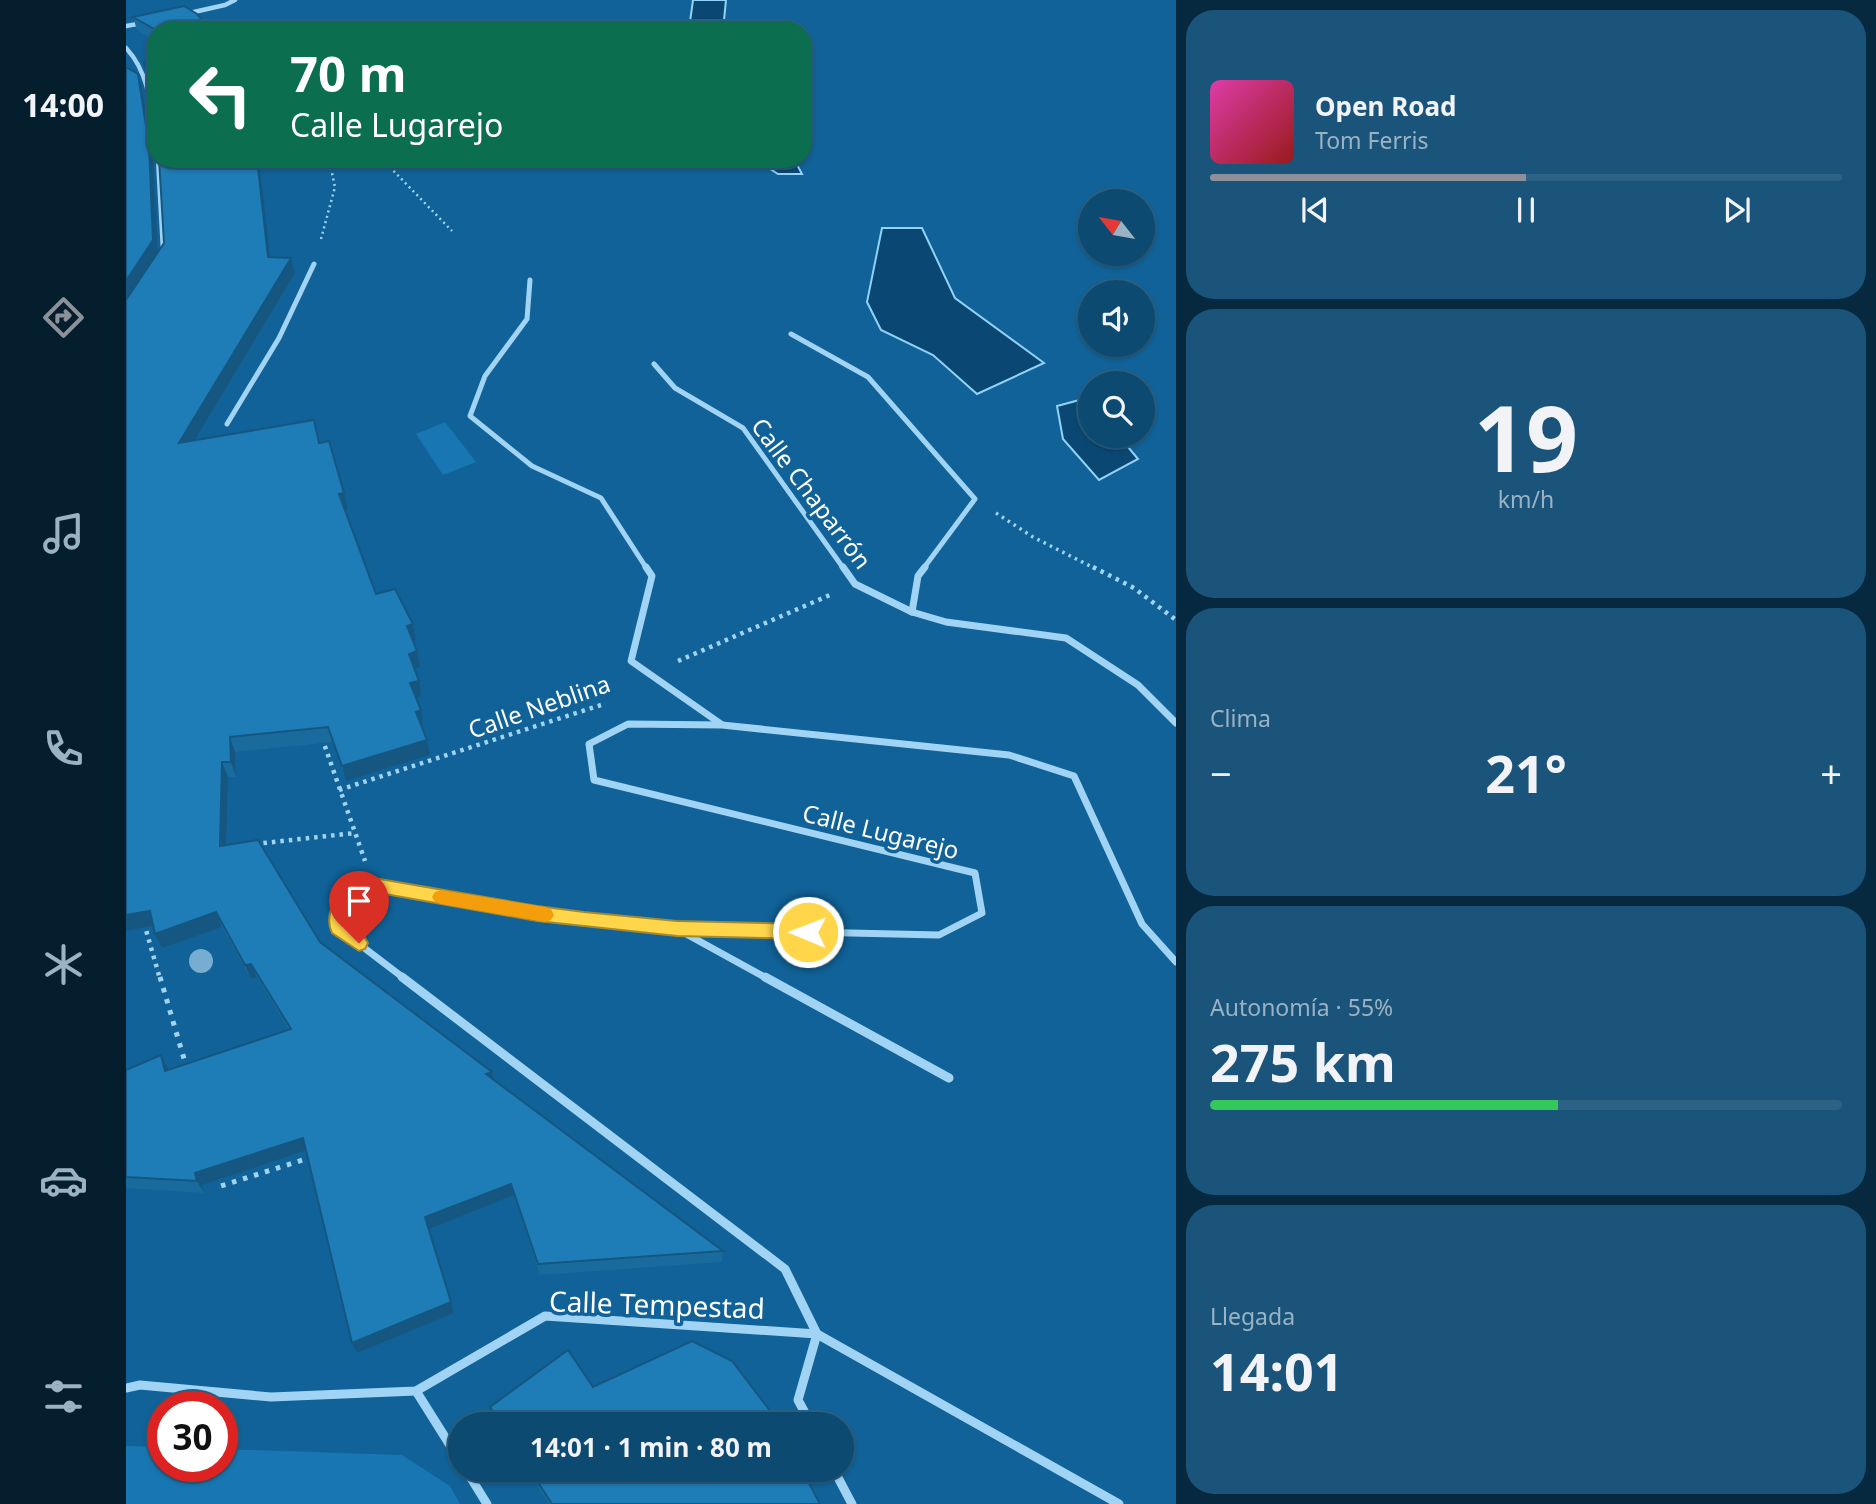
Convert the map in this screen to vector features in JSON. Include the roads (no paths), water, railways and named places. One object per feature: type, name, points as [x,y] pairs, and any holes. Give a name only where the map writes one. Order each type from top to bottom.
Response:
[{"type":"street","points":[[179,15],[225,5],[235,0]]},
{"type":"street","points":[[148,21],[152,20]]},
{"type":"street","points":[[126,26],[147,21]]},
{"type":"street","points":[[126,48],[135,56],[147,90]]},
{"type":"street","points":[[136,79],[146,84]]},
{"type":"street","points":[[159,168],[163,257]]},
{"type":"street","points":[[227,424],[279,338],[314,264]]},
{"type":"street","points":[[530,280],[527,319],[485,376],[470,416],[532,466],[601,498],[652,576],[631,661],[722,725]]},
{"type":"street","points":[[791,334],[868,377],[975,499],[918,576],[912,612],[946,622],[1066,638],[1138,685],[1176,723]]},
{"type":"street","name":"Calle Chaparrón","points":[[654,364],[675,388],[743,428],[855,584],[912,612]]},
{"type":"street","name":"Calle Lugarejo","points":[[817,1334],[785,1269],[338,928],[338,914],[344,901],[355,889],[374,885],[537,914],[677,929],[939,935],[982,913],[975,873],[594,780],[589,744],[628,724],[722,725],[1009,755],[1074,776],[1142,924],[1176,962]]},
{"type":"street","points":[[677,929],[949,1077]]},
{"type":"street","name":"Calle Tempestad","points":[[126,1388],[140,1385],[271,1397],[416,1391],[545,1316],[817,1334],[1119,1504]]},
{"type":"street","points":[[804,1412],[798,1401],[817,1334]]},
{"type":"street","points":[[416,1391],[448,1442]]},
{"type":"street","points":[[473,1482],[487,1504]]},
{"type":"street","points":[[840,1482],[852,1504]]}]
